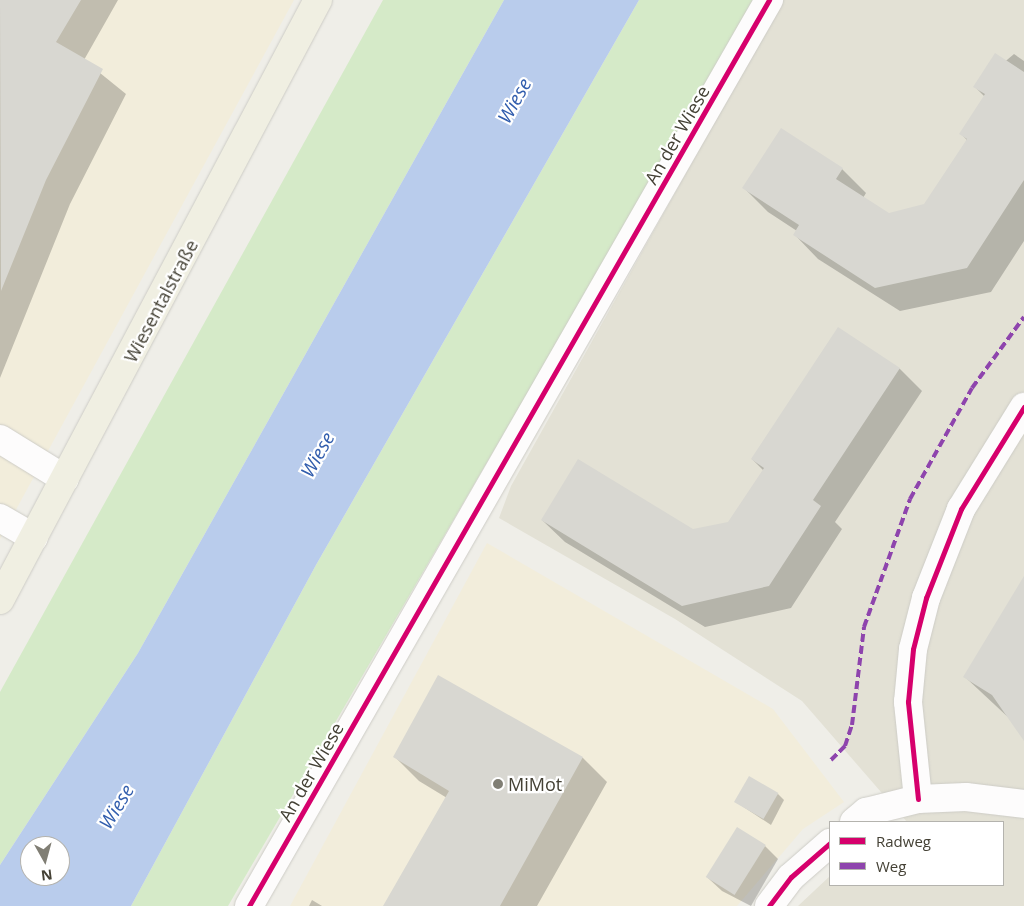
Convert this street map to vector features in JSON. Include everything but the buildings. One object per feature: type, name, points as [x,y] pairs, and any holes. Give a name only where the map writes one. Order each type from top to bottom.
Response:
[{"type":"main road","name":"Wiesentalstraße","points":[[0,600],[318,0]]},
{"type":"street","name":"An der Wiese","points":[[249,906],[769,0]]},
{"type":"street","points":[[918,799],[908,702],[913,650],[926,598],[962,509],[1024,407]]},
{"type":"street","points":[[0,439],[65,480]]},
{"type":"street","points":[[0,518],[34,538]]},
{"type":"street","points":[[855,821],[866,812],[918,799],[966,797],[1024,804]]},
{"type":"street","points":[[769,906],[791,877],[829,844]]},
{"type":"shaded area","points":[[0,0],[294,0],[0,539]]},
{"type":"shaded area","points":[[783,0],[1024,0],[1024,906],[798,906],[829,877],[829,886],[1004,886],[1004,821],[906,821],[802,701],[675,619],[499,518],[511,486]]},
{"type":"shaded area","points":[[487,543],[773,709],[844,802],[803,829],[737,906],[290,906]]},
{"type":"green space","points":[[383,0],[504,0],[138,653],[0,865],[0,692]]},
{"type":"green space","points":[[639,0],[757,0],[228,906],[131,906],[316,565]]},
{"type":"water","name":"Wiese","points":[[504,0],[639,0],[316,565],[131,906],[0,906],[0,865],[138,653]]},
{"type":"marked path","points":[[831,760],[845,746],[852,725],[864,627],[910,499],[972,388],[1024,317]]},
{"type":"cycle path","points":[[249,906],[769,0]]},
{"type":"cycle path","points":[[918,799],[908,702],[913,649],[926,598],[961,509],[1024,407]]},
{"type":"cycle path","points":[[769,906],[791,877],[829,844]]},
{"type":"place","name":"MiMot","points":[[498,784]]}]
